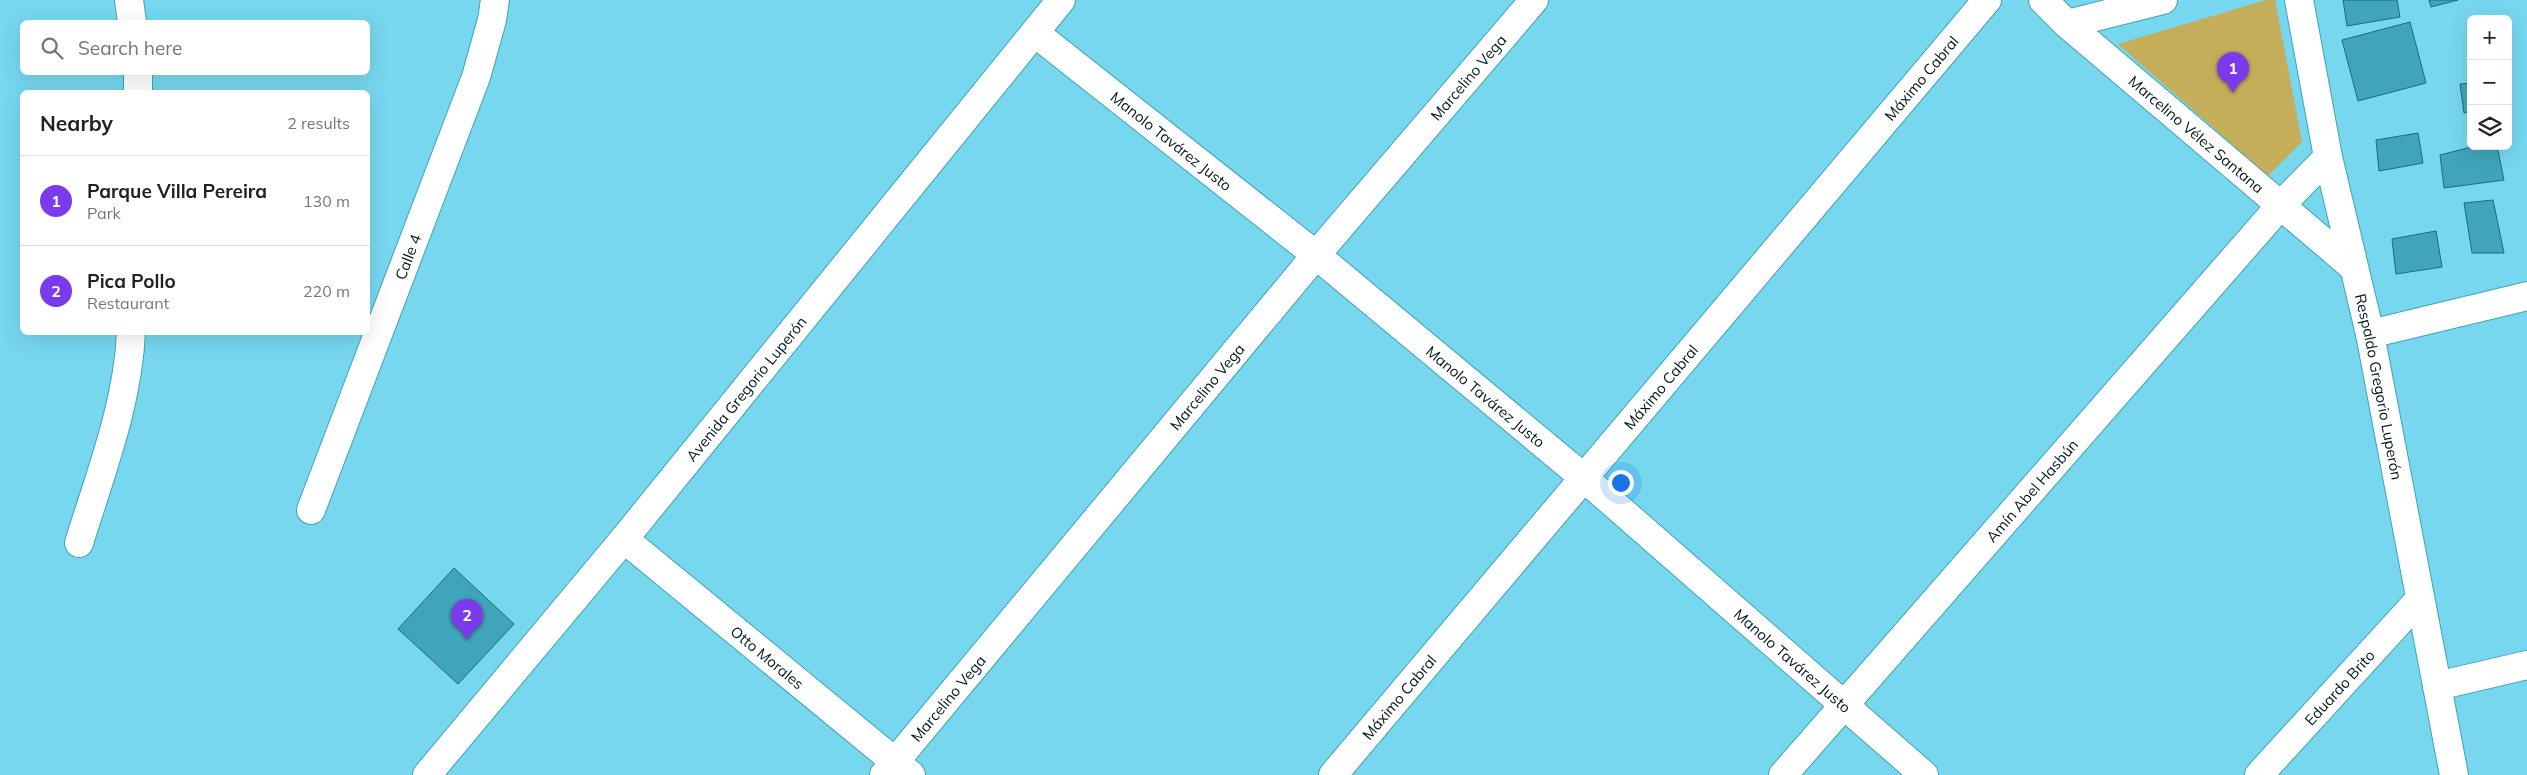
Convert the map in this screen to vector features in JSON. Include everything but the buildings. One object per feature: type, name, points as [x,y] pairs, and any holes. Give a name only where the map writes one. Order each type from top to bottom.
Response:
[{"type":"street","points":[[129,0],[132,20]]},
{"type":"street","name":"Calle 4","points":[[311,510],[476,77],[492,20],[495,0]]},
{"type":"street","name":"Avenida Gregorio Luperón","points":[[427,775],[624,539],[1061,0]]},
{"type":"street","name":"Marcelino Vega","points":[[897,770],[1316,255],[1534,0]]},
{"type":"street","name":"Máximo Cabral","points":[[1333,775],[1987,0]]},
{"type":"street","name":"Marcelino Vélez Santana","points":[[2043,0],[2067,24],[2352,266]]},
{"type":"street","points":[[2067,24],[2163,0]]},
{"type":"street","name":"Respaldo Gregorio Luperón","points":[[2299,0],[2328,157],[2352,266],[2370,334],[2419,600],[2454,775]]},
{"type":"street","name":"Manolo Tavárez Justo","points":[[1034,33],[1316,255],[1583,477],[1924,775]]},
{"type":"street","points":[[138,75],[138,90]]},
{"type":"street","name":"Amín Abel Hasbún","points":[[1783,775],[1842,705],[2280,206],[2328,157]]},
{"type":"street","points":[[2370,334],[2527,296]]},
{"type":"street","points":[[79,543],[113,434],[132,335]]},
{"type":"street","name":"Otto Morales","points":[[624,539],[897,770]]},
{"type":"street","name":"Eduardo Brito","points":[[2259,775],[2419,600]]},
{"type":"street","points":[[2437,686],[2527,665]]},
{"type":"shaded area","points":[[2266,0],[2275,0],[2302,142],[2268,176],[2118,44]]},
{"type":"place","name":"Parque Villa Pereira","points":[[2233,93]]},
{"type":"place","name":"Pica Pollo","points":[[467,640]]}]
